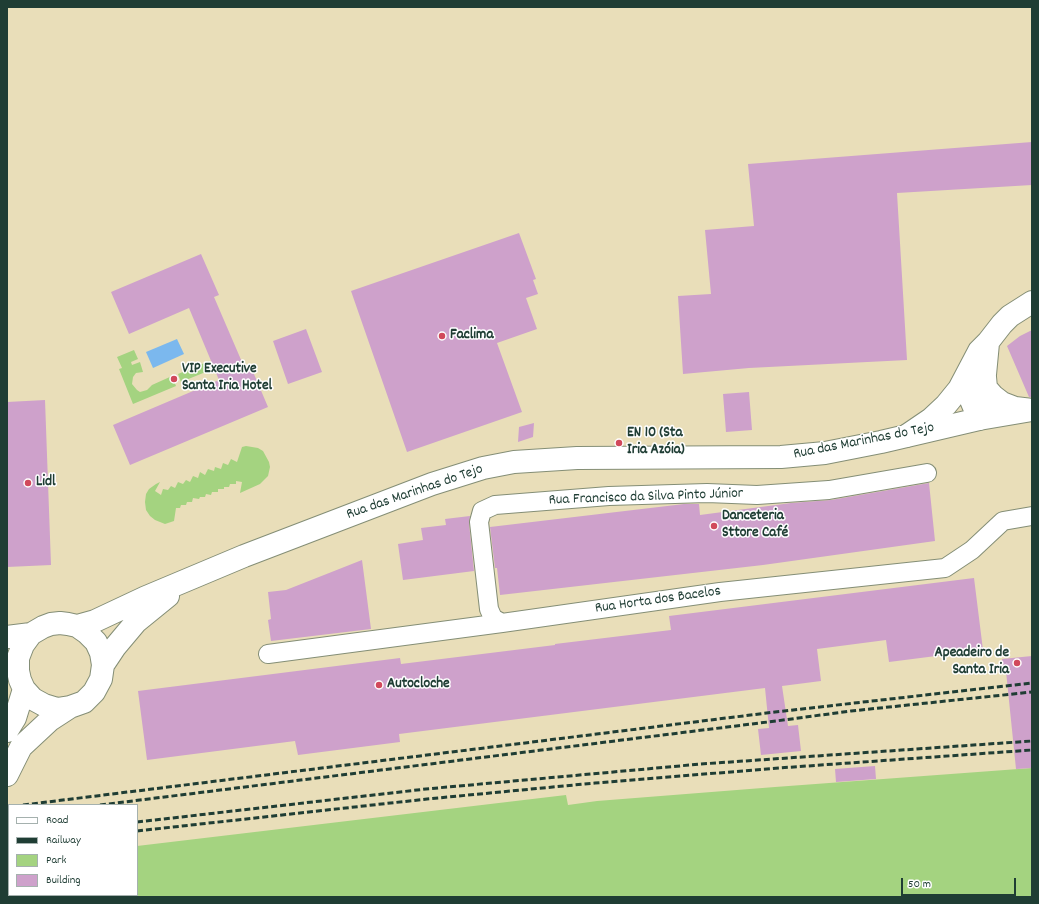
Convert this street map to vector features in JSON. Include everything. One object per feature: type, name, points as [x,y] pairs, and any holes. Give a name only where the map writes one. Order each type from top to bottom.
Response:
[{"type":"main road","points":[[979,419],[982,406],[977,373],[979,351],[1010,316],[1032,302]]},
{"type":"main road","points":[[977,373],[986,388],[1002,403],[1016,408],[1032,410]]},
{"type":"main road","points":[[906,436],[931,419],[946,405],[959,389],[977,373]]},
{"type":"main road","name":"Rua das Marinhas do Tejo","points":[[77,626],[95,621],[144,598],[244,556],[432,484],[482,468],[514,462],[577,458],[781,457],[825,453],[979,419],[1032,410]]},
{"type":"main road","points":[[103,665],[115,647],[136,622],[162,600],[196,576]]},
{"type":"main road","points":[[7,637],[31,634],[51,624],[60,623],[77,626],[96,642],[101,653],[103,665],[101,679],[94,692],[84,702],[70,707],[50,720],[21,747],[7,775]]},
{"type":"main road","points":[[7,731],[15,718],[18,658],[23,645],[31,634]]},
{"type":"main road","points":[[16,675],[33,698],[44,706],[57,708],[70,707]]},
{"type":"street","name":"Rua Francisco da Silva Pinto Júnior","points":[[502,623],[493,618],[489,609],[479,522],[482,512],[495,505],[609,496],[706,493],[757,495],[829,490],[927,473]]},
{"type":"street","name":"Rua Horta dos Bacelos","points":[[268,654],[720,592],[945,568],[972,550],[1004,521],[1032,516]]},
{"type":"green space","points":[[134,350],[138,359],[131,362],[132,365],[140,362],[143,372],[136,373],[133,377],[132,384],[137,390],[140,392],[147,390],[152,385],[172,376],[176,386],[133,404],[119,369],[122,368],[117,357]]},
{"type":"green space","points":[[209,361],[213,369],[181,382],[178,374]]},
{"type":"green space","points":[[246,446],[258,448],[263,451],[269,462],[270,467],[268,476],[260,484],[240,493],[242,482],[236,481],[236,484],[230,484],[229,487],[224,487],[224,489],[218,489],[218,492],[212,492],[211,495],[206,494],[205,497],[200,497],[199,499],[193,498],[192,502],[187,502],[186,505],[181,505],[180,508],[176,508],[174,521],[165,524],[150,516],[146,510],[145,502],[146,494],[149,489],[160,482],[155,491],[161,495],[163,489],[168,490],[171,486],[175,488],[178,482],[183,484],[186,480],[190,482],[193,476],[198,478],[200,472],[205,475],[208,469],[214,471],[215,467],[221,469],[223,463],[228,465],[231,459],[237,462],[242,447]]},
{"type":"green space","points":[[1032,768],[1032,897],[7,897],[7,861],[8,896],[138,896],[138,846],[566,795],[568,805],[597,801]]},
{"type":"water","points":[[177,339],[184,354],[153,368],[146,352]]},
{"type":"building","points":[[1032,142],[1032,185],[897,193],[907,360],[749,368],[683,374],[678,296],[711,294],[705,230],[754,226],[748,164]]},
{"type":"building","name":"Faclima","points":[[519,233],[536,279],[533,280],[538,294],[526,298],[537,329],[497,343],[522,412],[407,452],[351,291]]},
{"type":"building","points":[[201,254],[219,295],[214,297],[245,369],[251,367],[268,407],[130,465],[113,425],[219,380],[189,308],[129,334],[111,292]]},
{"type":"building","points":[[306,329],[322,372],[288,384],[273,341]]},
{"type":"building","points":[[1032,330],[1032,397],[1029,397],[1007,346],[1020,336]]},
{"type":"building","points":[[749,392],[752,430],[726,432],[723,394]]},
{"type":"building","name":"Lidl","points":[[45,400],[51,565],[7,567],[7,402]]},
{"type":"building","points":[[534,423],[533,437],[518,442],[519,427]]},
{"type":"building","points":[[929,483],[935,541],[763,565],[500,595],[490,527],[684,504],[699,504],[700,515],[791,503],[831,500]]},
{"type":"building","points":[[470,516],[469,523],[474,571],[403,580],[398,544],[423,540],[421,528],[446,525],[445,519]]},
{"type":"building","points":[[362,560],[371,629],[271,641],[268,620],[271,619],[268,592],[286,590]]},
{"type":"building","points":[[974,578],[983,650],[889,662],[886,640],[817,649],[821,681],[782,686],[788,726],[798,725],[801,751],[761,755],[758,729],[769,728],[765,688],[399,734],[400,742],[298,755],[295,741],[147,760],[138,691],[400,658],[401,664],[671,630],[669,616]]},
{"type":"building","points":[[1032,656],[1032,768],[1016,769],[1006,671],[1003,671],[1002,659]]},
{"type":"building","points":[[875,766],[876,779],[836,782],[835,769]]},
{"type":"railway","points":[[31,804],[775,712],[1032,683]]},
{"type":"railway","points":[[108,804],[851,711],[1032,692]]},
{"type":"railway","points":[[138,822],[426,789],[701,764],[1032,741]]},
{"type":"railway","points":[[138,831],[427,799],[595,783],[1032,750]]},
{"type":"place","name":"Faclima","points":[[442,336]]},
{"type":"place","name":"VIP Executive Santa Iria Hotel","points":[[174,379]]},
{"type":"place","name":"EN 10 (Sta Iria Azóia)","points":[[619,443]]},
{"type":"place","name":"Lidl","points":[[28,483]]},
{"type":"place","name":"Danceteria Sttore Café","points":[[714,526]]},
{"type":"place","name":"Apeadeiro de Santa Iria","points":[[1017,663]]},
{"type":"place","name":"Autocloche","points":[[379,685]]}]
